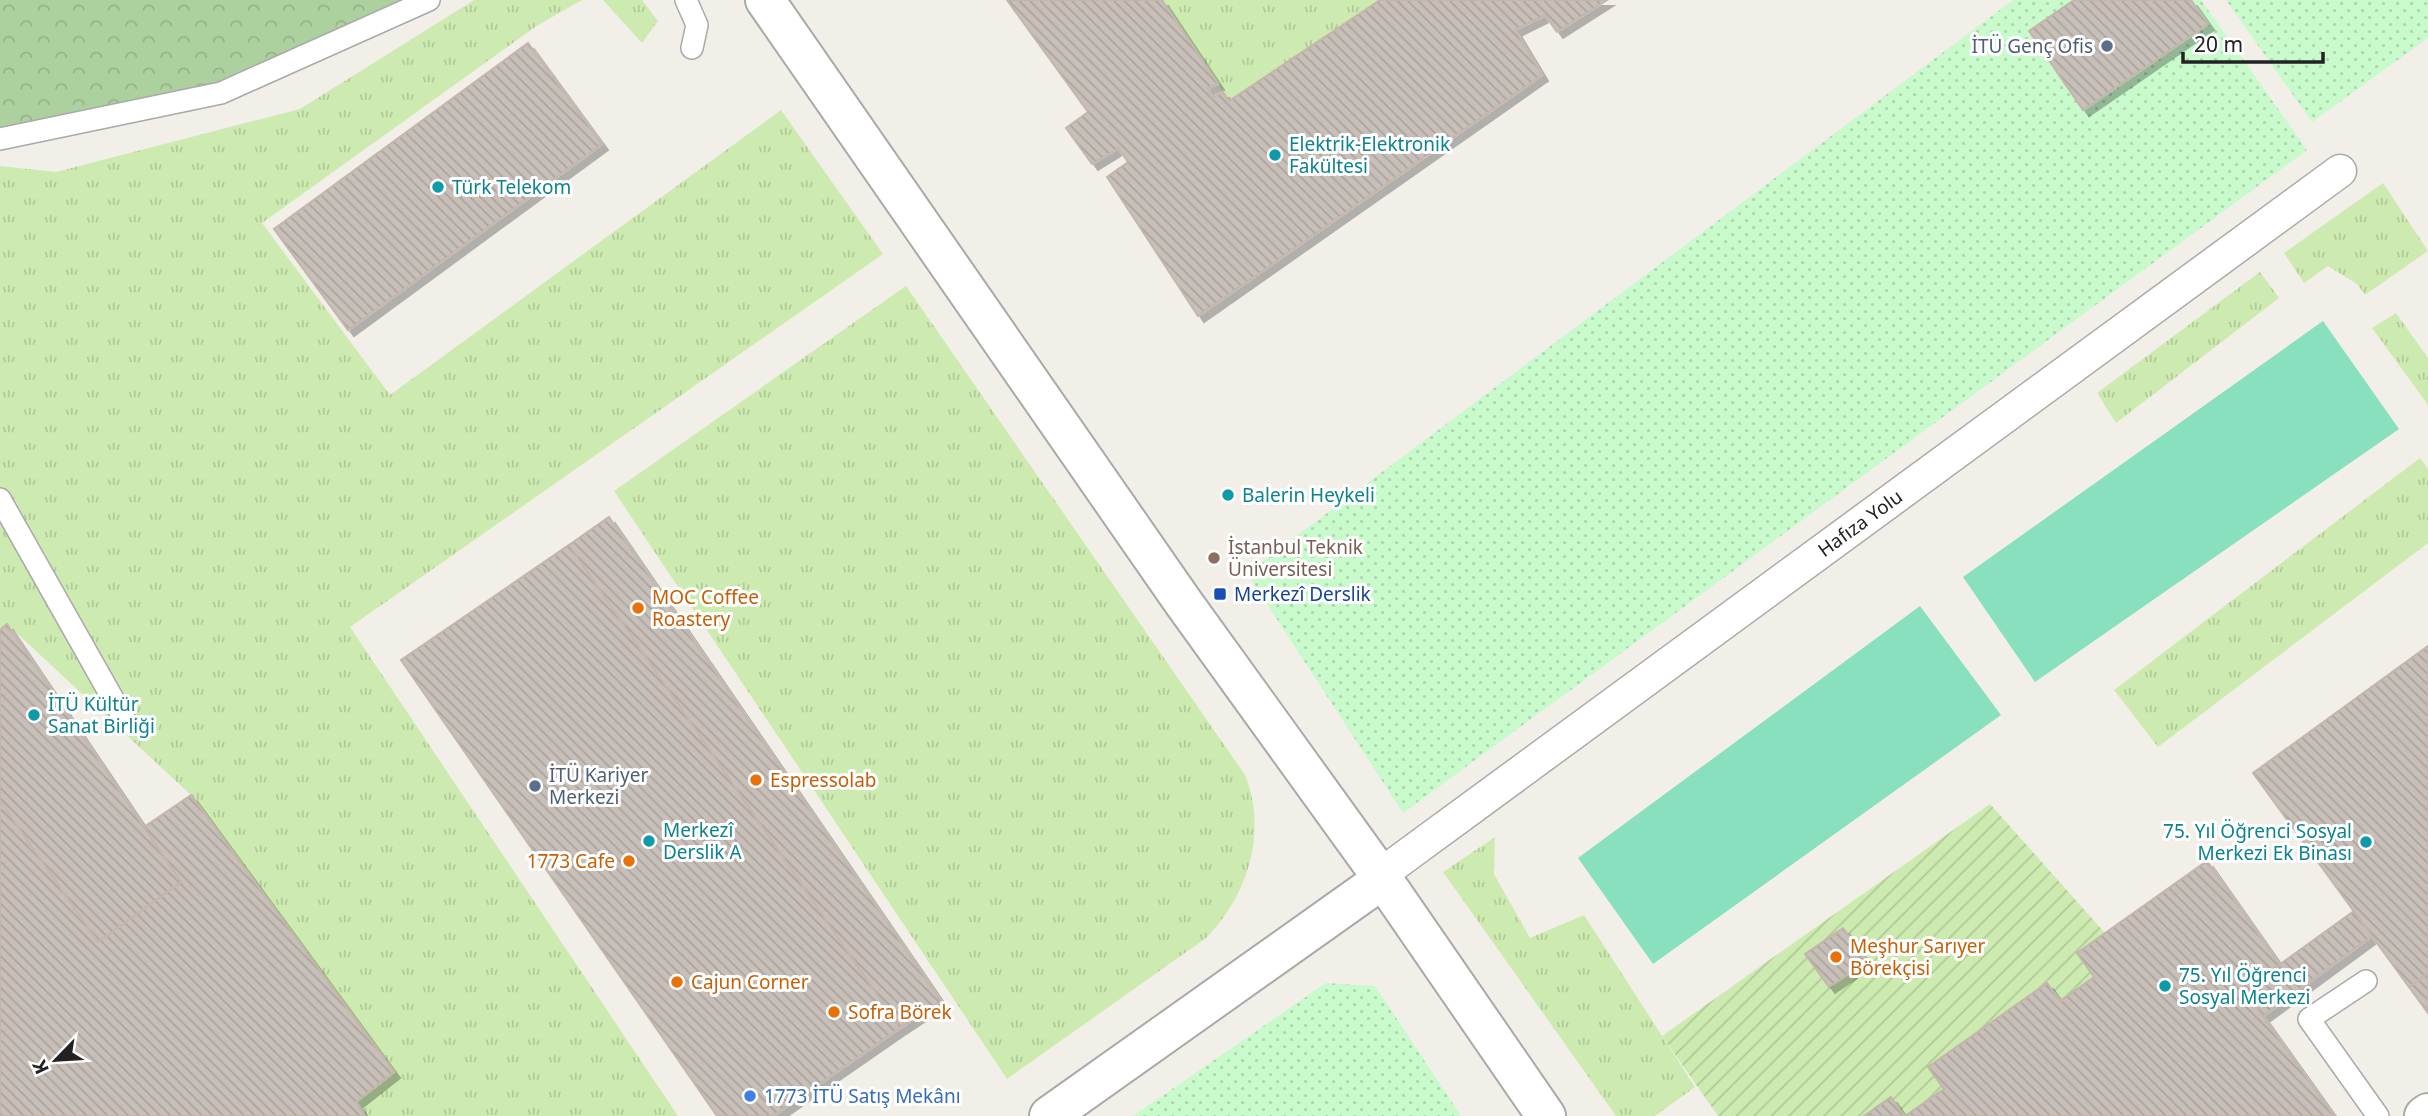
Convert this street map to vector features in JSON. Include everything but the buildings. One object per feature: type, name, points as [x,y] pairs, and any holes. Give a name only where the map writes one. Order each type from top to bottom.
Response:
[{"type":"street","points":[[765,0],[1183,602],[1381,877],[1546,1116]]},
{"type":"street","name":"Hafıza Yolu","points":[[1381,877],[2340,171]]},
{"type":"street","points":[[1049,1116],[1381,877]]},
{"type":"lane","points":[[0,139],[221,93],[429,0]]},
{"type":"lane","points":[[686,0],[697,25],[692,48]]},
{"type":"lane","points":[[0,499],[126,722]]},
{"type":"lane","points":[[2366,981],[2309,1018],[2378,1116]]},
{"type":"green space","points":[[0,0],[429,0],[221,93],[0,138]]},
{"type":"green space","points":[[474,0],[582,0],[538,25],[262,223],[390,395],[781,110],[883,254],[350,627],[678,1116],[365,1116],[356,1102],[394,1071],[191,795],[8,625],[0,630],[0,166],[56,172],[300,109]]},
{"type":"green space","points":[[603,0],[642,0],[658,21],[642,43]]},
{"type":"green space","points":[[1162,0],[1380,0],[1229,101]]},
{"type":"green space","points":[[2013,0],[2201,0],[2307,150],[1403,813],[1247,573]]},
{"type":"green space","points":[[2226,0],[2428,0],[2428,38],[2312,122]]},
{"type":"green space","points":[[2383,183],[2428,251],[2365,295],[2357,284],[2328,266],[2304,283],[2284,253]]},
{"type":"green space","points":[[2260,272],[2279,298],[2116,423],[2097,393]]},
{"type":"green space","points":[[906,286],[1245,775],[1255,818],[1250,862],[1243,883],[1221,921],[1206,938],[1007,1079],[614,491]]},
{"type":"green space","points":[[2396,313],[2428,358],[2428,405],[2372,328]]},
{"type":"green space","points":[[2323,321],[2399,429],[2035,682],[1963,577]]},
{"type":"green space","points":[[2420,458],[2428,469],[2428,543],[2158,747],[2114,690]]},
{"type":"green space","points":[[1920,606],[2001,715],[1653,964],[1578,858]]},
{"type":"green space","points":[[1990,804],[2105,933],[2078,953],[2094,977],[2060,1001],[2047,983],[1929,1066],[1944,1089],[1905,1116],[1718,1116],[1662,1036]]},
{"type":"green space","points":[[1495,837],[1494,874],[1530,938],[1584,915],[1695,1087],[1655,1116],[1616,1116],[1443,872]]},
{"type":"green space","points":[[1326,983],[1375,986],[1461,1116],[1133,1116]]},
{"type":"place","name":"İTÜ Genç Ofis","points":[[2107,46]]},
{"type":"place","name":"Elektrik-Elektronik Fakültesi","points":[[1275,155]]},
{"type":"place","name":"Türk Telekom","points":[[438,187]]},
{"type":"place","name":"Balerin Heykeli","points":[[1228,495]]},
{"type":"place","name":"İstanbul Teknik Üniversitesi","points":[[1214,558]]},
{"type":"place","name":"Merkezî Derslik","points":[[1220,594]]},
{"type":"place","name":"MOC Coffee Roastery","points":[[638,608]]},
{"type":"place","name":"İTÜ Kültür Sanat Birliği","points":[[34,715]]},
{"type":"place","name":"Espressolab","points":[[756,780]]},
{"type":"place","name":"İTÜ Kariyer Merkezi","points":[[535,786]]},
{"type":"place","name":"Merkezî Derslik A","points":[[649,841]]},
{"type":"place","name":"75. Yıl Öğrenci Sosyal Merkezi Ek Binası","points":[[2366,842]]},
{"type":"place","name":"1773 Cafe","points":[[629,861]]},
{"type":"place","name":"Meşhur Sarıyer Börekçisi","points":[[1836,957]]},
{"type":"place","name":"Cajun Corner","points":[[677,982]]},
{"type":"place","name":"75. Yıl Öğrenci Sosyal Merkezi","points":[[2165,986]]},
{"type":"place","name":"Sofra Börek","points":[[834,1012]]},
{"type":"place","name":"1773 İTÜ Satış Mekânı","points":[[750,1096]]}]
